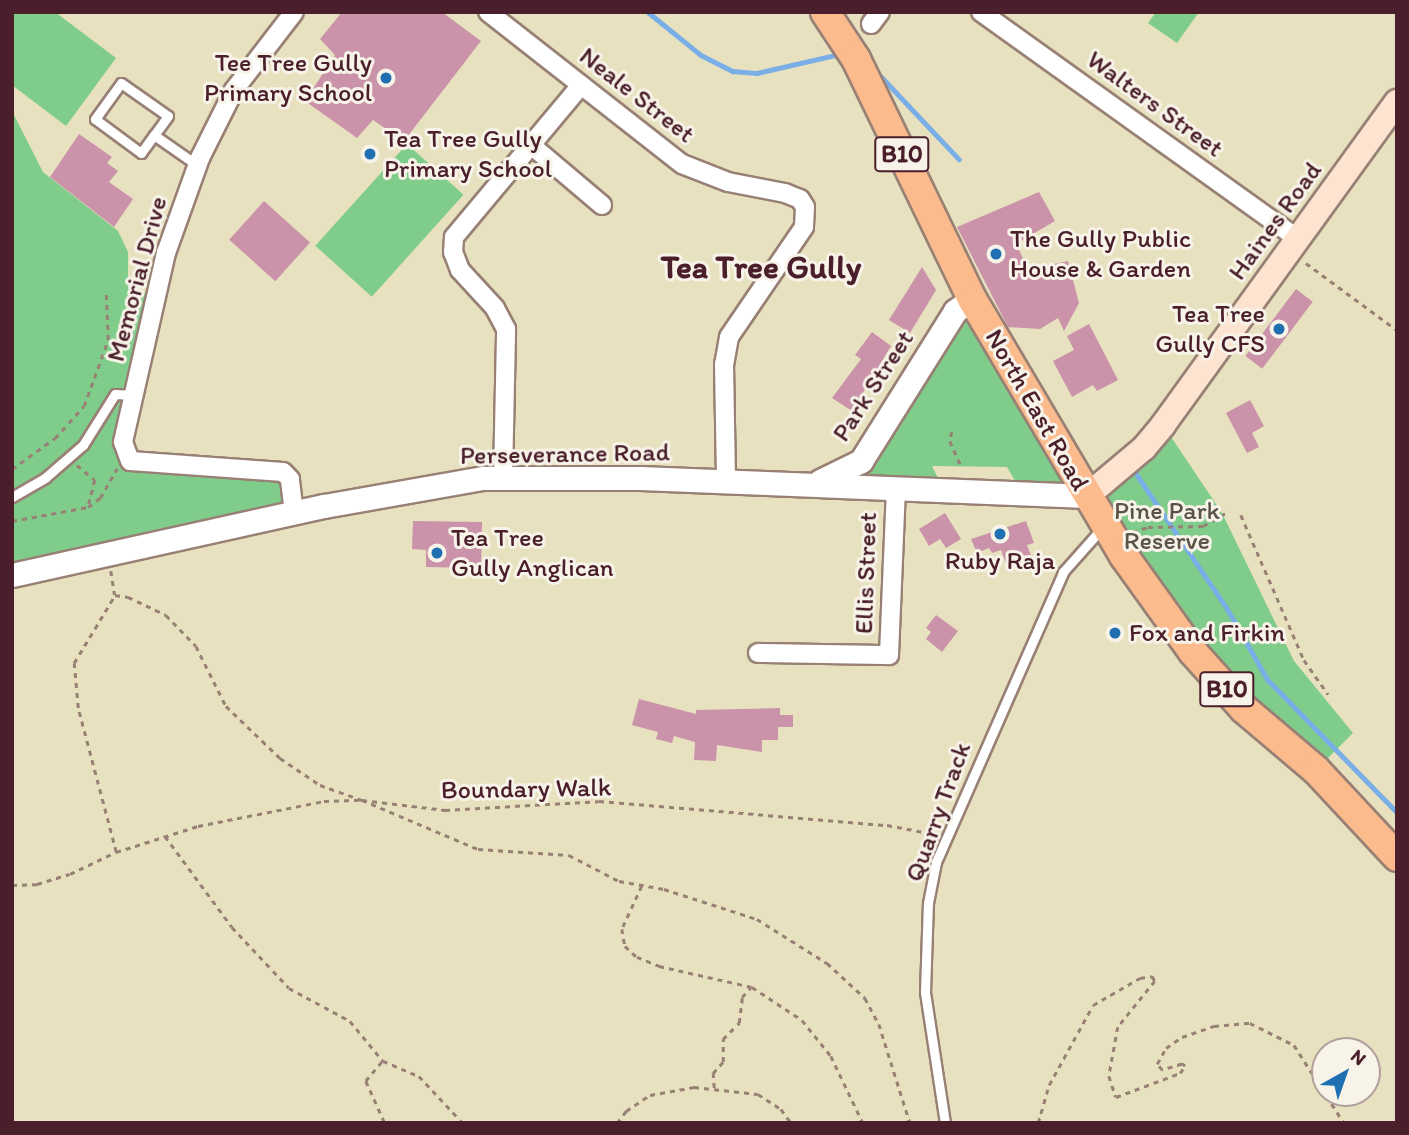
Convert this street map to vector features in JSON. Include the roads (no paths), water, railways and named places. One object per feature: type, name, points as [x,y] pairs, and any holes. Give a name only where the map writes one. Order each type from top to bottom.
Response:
[{"type":"main road","name":"North East Road","points":[[825,12],[856,59],[972,299],[1105,524],[1193,652],[1244,709],[1316,769],[1397,857]]},
{"type":"main road","name":"Haines Road","points":[[1087,496],[1144,448],[1163,425],[1293,245],[1393,117]]},
{"type":"street","name":"Memorial Drive","points":[[294,12],[234,90],[197,165],[166,253],[123,442],[130,461],[283,472],[290,480],[294,513]]},
{"type":"street","name":"Neale Street","points":[[488,12],[682,164],[728,182],[785,193],[800,199],[804,207],[804,227],[729,338],[724,364],[726,482]]},
{"type":"street","name":"Walters Street","points":[[981,12],[1293,245]]},
{"type":"street","points":[[503,478],[506,329],[495,307],[460,270],[453,252],[454,237],[581,85]]},
{"type":"street","points":[[531,145],[602,205]]},
{"type":"street","name":"Park Street","points":[[806,485],[836,477],[861,461],[955,311],[972,299]]},
{"type":"street","points":[[861,461],[864,477],[873,487]]},
{"type":"street","name":"Perseverance Road","points":[[12,575],[294,513],[503,478],[726,482],[1087,496]]},
{"type":"street","name":"Ellis Street","points":[[758,653],[889,655],[896,488]]},
{"type":"lane","points":[[121,83],[168,116],[154,135],[141,153],[94,119],[121,83]]},
{"type":"lane","points":[[154,135],[197,165]]},
{"type":"lane","points":[[12,497],[70,458],[115,394],[134,395]]},
{"type":"lane","name":"Quarry Track","points":[[944,1123],[926,992],[928,903],[946,837],[1063,572],[1105,524]]},
{"type":"waterway","points":[[648,12],[701,55],[733,71],[757,73],[840,54]]},
{"type":"waterway","points":[[876,71],[959,159]]},
{"type":"waterway","points":[[1135,472],[1228,610],[1268,680],[1397,812]]},
{"type":"place","name":"Tee Tree Gully Primary School","points":[[386,78]]},
{"type":"place","name":"Tea Tree Gully Primary School","points":[[370,154]]},
{"type":"place","name":"The Gully Public House & Garden","points":[[996,254]]},
{"type":"place","name":"Tea Tree Gully CFS","points":[[1279,329]]},
{"type":"place","name":"Ruby Raja","points":[[1000,534]]},
{"type":"place","name":"Tea Tree Gully Anglican","points":[[437,553]]},
{"type":"place","name":"Fox and Firkin","points":[[1115,633]]},
{"type":"district","name":"Tea Tree Gully","points":[[761,267]]},
{"type":"park label","name":"Pine Park Reserve","points":[[1167,526]]}]
